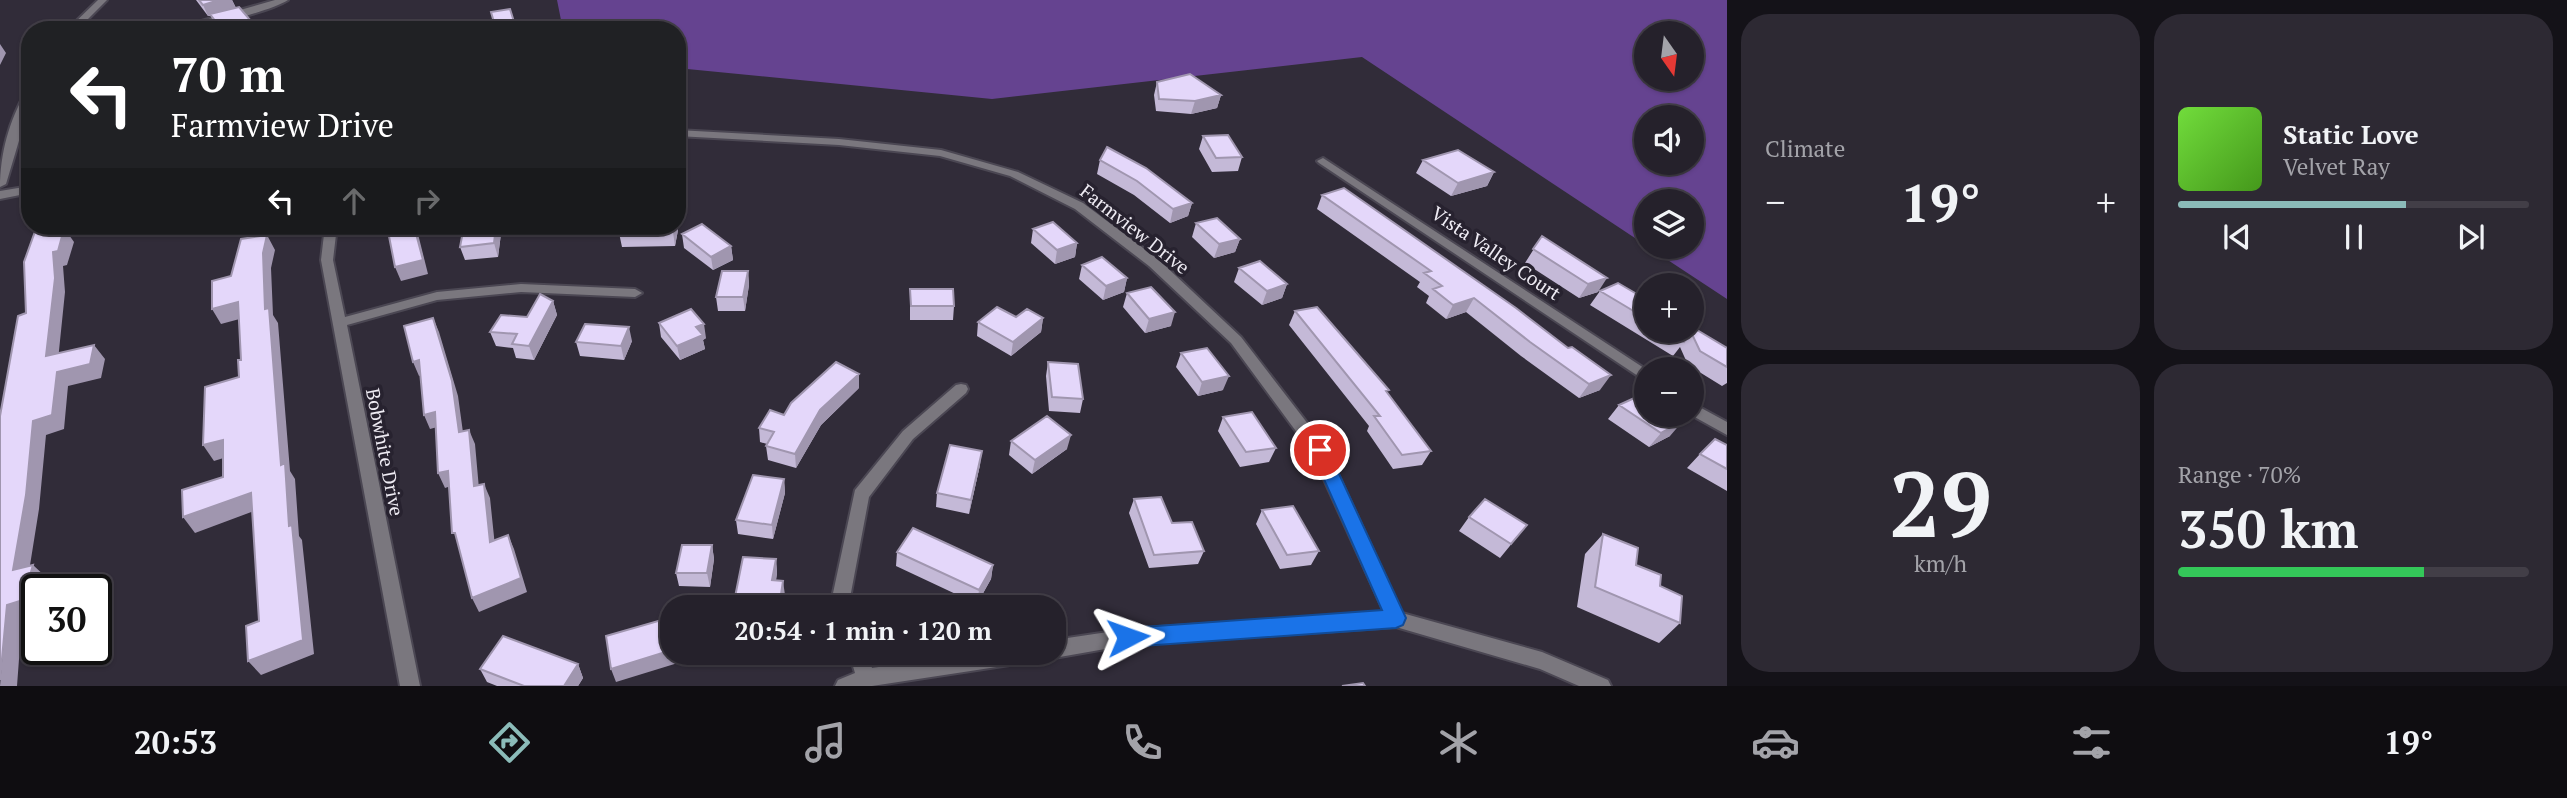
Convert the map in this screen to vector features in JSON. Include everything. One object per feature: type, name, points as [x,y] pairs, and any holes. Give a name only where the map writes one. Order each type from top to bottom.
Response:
[{"type":"street","points":[[81,21],[103,0]]},
{"type":"street","points":[[212,21],[284,0]]},
{"type":"street","points":[[0,184],[21,110]]},
{"type":"street","name":"Farmview Drive","points":[[686,134],[839,142],[941,153],[1014,174],[1079,206],[1154,263],[1236,340],[1320,450],[1396,618]]},
{"type":"street","name":"Vista Valley Court","points":[[1323,162],[1634,368]]},
{"type":"street","points":[[0,195],[21,191]]},
{"type":"street","name":"Bobwhite Drive","points":[[330,235],[327,260],[338,323],[410,686]]},
{"type":"street","points":[[338,323],[451,295],[521,288],[635,293]]},
{"type":"street","points":[[842,595],[861,495],[908,436],[961,389]]},
{"type":"street","points":[[1704,415],[1727,429]]},
{"type":"street","points":[[1066,647],[1128,637],[1396,618],[1542,661],[1601,686]]},
{"type":"street","points":[[862,665],[866,678]]},
{"type":"street","points":[[845,686],[866,678],[951,665]]},
{"type":"shaded area","points":[[557,0],[1727,0],[1727,299],[1704,284],[1704,273],[1688,273],[1666,259],[1704,259],[1704,189],[1634,189],[1634,237],[1362,57],[992,99],[686,69],[686,21],[561,21]]},
{"type":"building","points":[[199,0],[219,0],[203,5]]},
{"type":"building","points":[[239,7],[251,21],[215,21],[210,14]]},
{"type":"building","points":[[510,9],[514,21],[494,21],[491,12]]},
{"type":"building","points":[[1190,74],[1221,95],[1195,101],[1159,99],[1157,82]]},
{"type":"building","points":[[1228,135],[1242,157],[1216,158],[1203,136]]},
{"type":"building","points":[[1107,147],[1146,168],[1192,203],[1173,209],[1137,181],[1100,160]]},
{"type":"building","points":[[1458,150],[1494,172],[1458,183],[1423,160]]},
{"type":"building","points":[[1344,188],[1516,308],[1568,348],[1572,347],[1611,375],[1589,384],[1474,298],[1453,305],[1433,289],[1442,286],[1424,273],[1431,271],[1322,195]]},
{"type":"building","points":[[1217,218],[1240,239],[1219,244],[1196,223]]},
{"type":"building","points":[[1053,222],[1077,243],[1057,250],[1033,229]]},
{"type":"building","points":[[702,224],[731,246],[711,257],[683,235]]},
{"type":"building","points":[[34,235],[62,235],[58,251],[53,252],[55,278],[46,356],[94,345],[90,364],[57,372],[52,415],[33,421],[26,495],[13,570],[33,565],[30,574],[21,574],[21,601],[7,605],[0,680],[0,416],[18,316],[26,313],[24,262]]},
{"type":"building","points":[[267,235],[263,253],[265,309],[269,308],[281,465],[285,463],[289,526],[292,525],[303,640],[248,661],[246,626],[259,621],[251,493],[183,517],[182,490],[223,477],[223,440],[203,445],[205,387],[239,377],[238,360],[241,360],[238,302],[212,309],[212,281],[231,276],[241,239]]},
{"type":"building","points":[[389,235],[416,235],[423,260],[395,267]]},
{"type":"building","points":[[462,235],[495,235],[494,243],[460,247]]},
{"type":"building","points":[[1542,236],[1607,278],[1588,284],[1533,249]]},
{"type":"building","points":[[1102,257],[1127,278],[1106,286],[1082,265]]},
{"type":"building","points":[[1260,261],[1287,284],[1267,291],[1239,268]]},
{"type":"building","points":[[722,271],[748,271],[743,297],[716,297]]},
{"type":"building","points":[[1618,283],[1634,292],[1634,311],[1600,291]]},
{"type":"building","points":[[1151,287],[1175,312],[1149,319],[1127,293]]},
{"type":"building","points":[[910,289],[953,289],[954,306],[911,306]]},
{"type":"building","points":[[540,294],[553,301],[529,346],[512,344],[517,334],[490,332],[501,315],[527,317]]},
{"type":"building","points":[[997,307],[1016,317],[1027,309],[1043,318],[1013,342],[978,322]]},
{"type":"building","points":[[1317,307],[1389,390],[1386,391],[1431,451],[1402,455],[1374,416],[1380,416],[1295,311]]},
{"type":"building","points":[[691,309],[704,324],[696,327],[703,335],[677,346],[659,323]]},
{"type":"building","points":[[433,318],[452,381],[459,432],[469,430],[474,486],[484,484],[490,542],[508,535],[521,578],[472,598],[455,533],[452,533],[448,471],[438,473],[435,412],[424,415],[419,360],[413,362],[404,326]]},
{"type":"building","points":[[585,324],[629,327],[621,346],[576,342]]},
{"type":"building","points":[[1704,334],[1727,348],[1727,367],[1700,351],[1696,343],[1704,343]]},
{"type":"building","points":[[1207,348],[1229,376],[1202,382],[1181,353]]},
{"type":"building","points":[[836,362],[859,374],[820,410],[795,454],[766,446],[774,432],[759,428],[770,410],[784,415],[791,403]]},
{"type":"building","points":[[1048,362],[1078,364],[1083,399],[1052,397]]},
{"type":"building","points":[[1634,398],[1634,415],[1619,405]]},
{"type":"building","points":[[1252,412],[1276,448],[1246,452],[1223,417]]},
{"type":"building","points":[[1047,416],[1071,435],[1035,460],[1011,441]]},
{"type":"building","points":[[1652,427],[1672,427],[1661,433]]},
{"type":"building","points":[[1715,439],[1727,445],[1727,469],[1700,454]]},
{"type":"building","points":[[950,445],[982,451],[971,500],[937,493]]},
{"type":"building","points":[[753,475],[784,479],[772,525],[736,520]]},
{"type":"building","points":[[1161,497],[1172,523],[1192,522],[1204,551],[1154,555],[1134,499]]},
{"type":"building","points":[[1485,499],[1527,525],[1511,544],[1469,517]]},
{"type":"building","points":[[1293,506],[1319,551],[1287,555],[1262,510]]},
{"type":"building","points":[[913,528],[993,565],[979,590],[897,552]]},
{"type":"building","points":[[1603,534],[1638,548],[1636,565],[1661,575],[1660,586],[1682,596],[1680,623],[1595,587]]},
{"type":"building","points":[[682,545],[712,545],[707,573],[676,573]]},
{"type":"building","points":[[743,557],[776,559],[772,580],[783,581],[781,595],[735,595]]},
{"type":"building","points":[[660,620],[660,654],[611,669],[606,636]]},
{"type":"building","points":[[503,636],[578,664],[564,686],[524,686],[480,669]]},
{"type":"building","points":[[1363,683],[1365,686],[1342,686]]},
{"type":"route","points":[[1128,637],[1396,618],[1320,450]]}]
